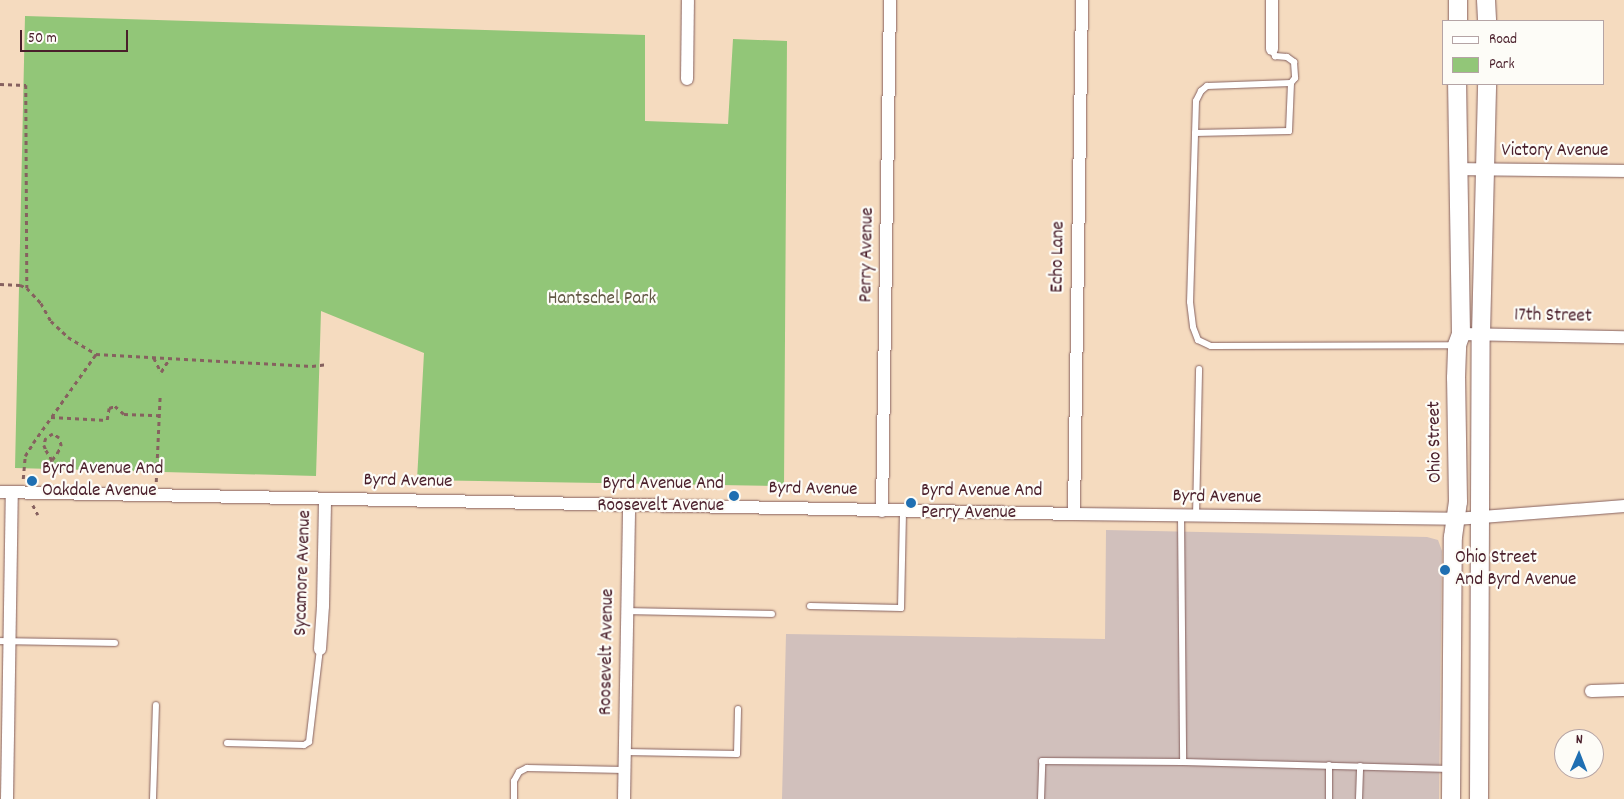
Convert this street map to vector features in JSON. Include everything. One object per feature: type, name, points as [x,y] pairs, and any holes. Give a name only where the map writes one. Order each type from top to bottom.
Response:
[{"type":"street","points":[[687,79],[688,0]]},
{"type":"street","name":"Perry Avenue","points":[[882,511],[890,0]]},
{"type":"street","name":"Echo Lane","points":[[1074,514],[1082,0]]},
{"type":"street","points":[[1272,0],[1272,49]]},
{"type":"street","points":[[1458,0],[1458,20]]},
{"type":"street","points":[[1486,0],[1486,20]]},
{"type":"street","name":"Ohio Street","points":[[1451,799],[1453,537],[1458,502],[1457,85]]},
{"type":"street","points":[[1479,799],[1481,334],[1487,85]]},
{"type":"street","name":"Victory Avenue","points":[[1457,169],[1624,171]]},
{"type":"street","name":"17th Street","points":[[1459,340],[1481,334],[1624,337]]},
{"type":"street","points":[[6,492],[4,774],[7,799]]},
{"type":"street","name":"Byrd Avenue","points":[[6,492],[882,511],[1456,520],[1624,506]]},
{"type":"street","name":"Sycamore Avenue","points":[[320,649],[323,606],[325,499]]},
{"type":"street","name":"Roosevelt Avenue","points":[[624,799],[629,505]]},
{"type":"street","points":[[1591,691],[1624,690]]},
{"type":"lane","points":[[1195,133],[1289,131],[1291,83],[1295,78],[1294,62],[1287,58],[1275,56],[1272,49]]},
{"type":"lane","points":[[1291,83],[1207,86],[1201,91],[1196,100],[1190,302],[1193,327],[1198,340],[1211,346],[1459,340]]},
{"type":"lane","points":[[1196,516],[1199,369]]},
{"type":"lane","points":[[810,606],[900,608],[904,511]]},
{"type":"lane","points":[[1181,516],[1183,762]]},
{"type":"lane","points":[[627,611],[772,614]]},
{"type":"lane","points":[[5,641],[115,642]]},
{"type":"lane","points":[[227,743],[304,745],[309,742],[320,649]]},
{"type":"lane","points":[[153,799],[156,705]]},
{"type":"lane","points":[[625,752],[737,754],[738,709]]},
{"type":"lane","points":[[1041,799],[1042,761],[1183,762],[1452,769]]},
{"type":"lane","points":[[1329,765],[1329,799]]},
{"type":"lane","points":[[1359,799],[1360,766]]},
{"type":"lane","points":[[514,799],[514,781],[520,772],[527,768],[624,770]]},
{"type":"path","points":[[0,84],[26,85],[27,288]]},
{"type":"path","points":[[0,284],[20,285],[27,288],[41,303],[51,321],[68,337],[96,354],[312,366],[328,364]]},
{"type":"path","points":[[38,515],[22,480],[25,456],[96,354]]},
{"type":"path","points":[[154,358],[161,372],[169,359]]},
{"type":"path","points":[[156,496],[160,394]]},
{"type":"path","points":[[51,418],[107,420],[109,408],[115,406],[124,414],[159,415]]},
{"type":"path","points":[[47,472],[52,460],[61,443],[60,438],[53,434],[46,438],[44,442],[52,460],[56,472]]},
{"type":"shaded area","points":[[1106,530],[1427,537],[1438,540],[1442,551],[1439,799],[782,799],[786,634],[1105,639]]},
{"type":"green space","name":"Hantschel Park","points":[[25,16],[645,35],[645,121],[728,124],[733,39],[787,41],[784,486],[417,480],[424,353],[321,311],[316,476],[15,468]]},
{"type":"place","name":"Byrd Avenue And Oakdale Avenue","points":[[32,481]]},
{"type":"place","name":"Byrd Avenue And Roosevelt Avenue","points":[[734,496]]},
{"type":"place","name":"Byrd Avenue And Perry Avenue","points":[[911,503]]},
{"type":"place","name":"Ohio Street And Byrd Avenue","points":[[1445,570]]}]
